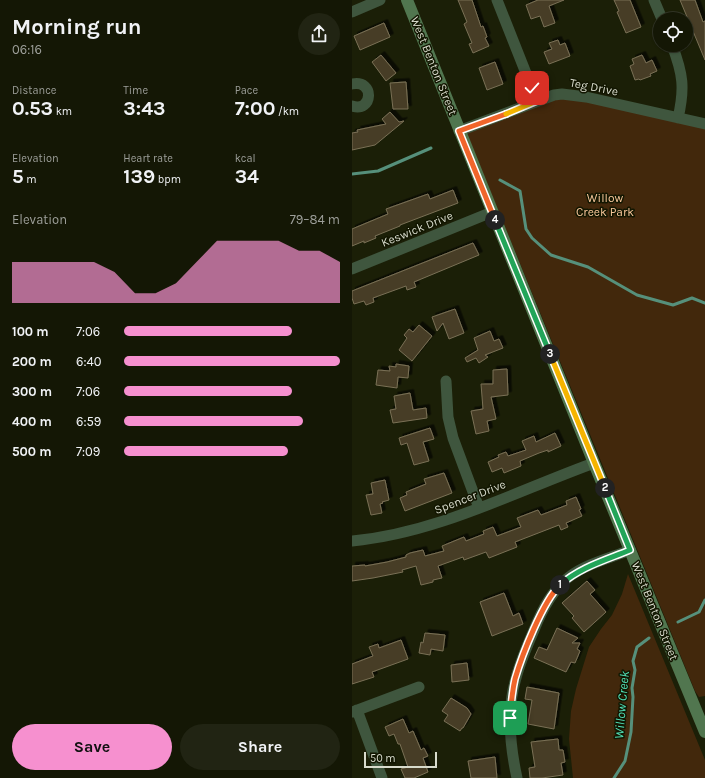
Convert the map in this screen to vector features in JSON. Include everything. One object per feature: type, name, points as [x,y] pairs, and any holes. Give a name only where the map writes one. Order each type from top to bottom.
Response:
[{"type":"street","points":[[352,12],[380,0]]},
{"type":"street","name":"West Benton Street","points":[[407,0],[594,463],[704,728]]},
{"type":"street","points":[[497,0],[537,101]]},
{"type":"street","points":[[654,0],[659,12]]},
{"type":"street","points":[[675,52],[682,78],[682,100],[678,118]]},
{"type":"street","points":[[352,84],[362,84],[366,87],[369,96],[364,105],[359,107],[352,106]]},
{"type":"street","name":"Teg Drive","points":[[459,131],[554,95],[570,94],[705,124]]},
{"type":"street","name":"Keswick Drive","points":[[352,269],[492,212]]},
{"type":"street","points":[[446,382],[448,417],[453,438],[479,508]]},
{"type":"street","name":"Spencer Drive","points":[[352,541],[393,535],[422,528],[479,508],[594,463]]},
{"type":"street","points":[[517,778],[511,740],[511,700],[515,680],[537,623],[549,599],[558,587],[569,577],[582,569],[630,550]]},
{"type":"street","points":[[382,778],[354,711],[419,687]]},
{"type":"green space","name":"Willow Creek Park","points":[[554,95],[705,124],[705,696],[699,697],[695,691],[465,129]]},
{"type":"green space","points":[[628,574],[705,760],[705,778],[573,778],[569,739],[571,711],[576,689],[589,647],[612,615],[622,594]]},
{"type":"building","points":[[458,0],[472,0],[481,27],[483,26],[487,37],[485,38],[489,46],[473,53],[469,44],[472,43],[464,24],[467,22]]},
{"type":"building","points":[[538,0],[564,0],[549,6],[555,23],[544,27],[540,16],[531,19],[526,5]]},
{"type":"building","points":[[614,0],[630,0],[641,27],[626,33],[617,12],[619,11]]},
{"type":"building","points":[[680,0],[695,0],[703,22],[705,21],[705,60],[693,31],[693,12],[685,12]]},
{"type":"building","points":[[384,23],[390,37],[360,50],[354,36]]},
{"type":"building","points":[[558,40],[560,45],[565,43],[570,56],[549,64],[544,52],[552,49],[549,43]]},
{"type":"building","points":[[381,55],[396,73],[386,81],[372,62]]},
{"type":"building","points":[[642,55],[646,63],[652,60],[657,71],[650,74],[651,76],[640,80],[635,80],[630,66],[634,64],[632,59]]},
{"type":"building","points":[[495,62],[503,84],[487,90],[479,68]]},
{"type":"building","points":[[406,82],[408,109],[393,109],[390,83]]},
{"type":"building","points":[[390,112],[399,122],[404,121],[375,145],[352,150],[352,133],[358,132],[357,130],[386,124],[382,119]]},
{"type":"building","points":[[453,190],[458,203],[400,225],[375,236],[376,238],[364,243],[364,241],[352,246],[352,229],[388,214],[386,209],[428,194],[430,199]]},
{"type":"building","points":[[473,243],[479,255],[414,282],[416,287],[407,290],[406,286],[373,298],[374,302],[366,305],[364,301],[354,304],[352,291]]},
{"type":"building","points":[[455,309],[464,333],[449,339],[443,323],[437,331],[432,317]]},
{"type":"building","points":[[419,325],[432,336],[412,361],[399,350],[407,338],[404,335],[409,329],[413,332]]},
{"type":"building","points":[[490,331],[494,341],[499,339],[503,348],[485,355],[488,357],[479,363],[476,358],[467,362],[465,358],[478,350],[474,338]]},
{"type":"building","points":[[396,364],[409,366],[408,378],[398,377],[397,388],[376,385],[378,370],[390,371],[389,366],[396,367]]},
{"type":"building","points":[[507,369],[508,395],[491,397],[496,419],[487,421],[489,431],[476,434],[471,411],[483,409],[481,384],[493,384],[493,370]]},
{"type":"building","points":[[410,393],[413,410],[426,408],[427,418],[393,423],[390,410],[396,409],[394,396]]},
{"type":"building","points":[[430,428],[434,439],[423,442],[429,461],[414,465],[407,443],[401,445],[399,438]]},
{"type":"building","points":[[555,433],[561,446],[520,461],[521,466],[504,473],[502,468],[492,472],[488,462],[499,457],[498,455],[506,452],[508,456],[526,450],[522,441],[534,436],[536,442]]},
{"type":"building","points":[[444,473],[452,493],[405,511],[400,498],[407,495],[406,492],[426,484],[424,479]]},
{"type":"building","points":[[385,480],[389,500],[380,504],[382,513],[371,515],[366,495],[373,494],[371,483]]},
{"type":"building","points":[[576,497],[582,516],[566,523],[568,527],[561,530],[559,525],[515,542],[517,547],[489,558],[486,552],[464,560],[463,557],[438,566],[442,578],[433,580],[433,582],[421,585],[416,566],[402,570],[403,572],[352,581],[352,566],[365,566],[387,562],[406,557],[406,555],[410,553],[423,550],[425,556],[444,551],[442,546],[464,537],[466,541],[484,534],[483,531],[493,527],[497,536],[521,527],[517,518],[538,510],[541,515],[567,505],[566,501]]},
{"type":"building","points":[[587,581],[595,590],[590,594],[606,612],[584,632],[572,618],[574,616],[562,603]]},
{"type":"building","points":[[504,593],[513,616],[519,613],[523,624],[492,636],[480,602]]},
{"type":"building","points":[[557,628],[578,638],[572,643],[580,643],[577,649],[580,651],[575,663],[571,662],[566,672],[534,658],[539,647],[547,650]]},
{"type":"building","points":[[425,633],[445,635],[443,651],[431,649],[430,655],[419,653],[421,642],[423,643]]},
{"type":"building","points":[[401,640],[408,659],[372,672],[374,677],[352,684],[352,664],[373,656],[369,647],[378,644],[379,648]]},
{"type":"building","points":[[467,663],[469,680],[452,682],[451,665]]},
{"type":"building","points":[[527,687],[559,693],[554,729],[528,724],[532,700],[525,699]]},
{"type":"building","points":[[451,698],[467,708],[471,714],[460,731],[444,721],[448,715],[442,711]]},
{"type":"building","points":[[403,719],[409,733],[413,731],[421,750],[424,748],[428,756],[423,758],[428,772],[414,778],[405,778],[401,769],[408,767],[400,744],[398,744],[394,734],[389,736],[385,727]]},
{"type":"building","points":[[558,739],[559,750],[563,750],[565,762],[561,763],[563,775],[530,778],[529,768],[535,767],[531,742]]},
{"type":"building","points":[[495,757],[497,778],[471,778],[468,761]]},
{"type":"waterway","points":[[352,174],[378,171],[431,148]]},
{"type":"waterway","points":[[500,180],[520,191],[526,229],[532,238],[551,255],[588,267],[637,295],[673,305],[692,298],[705,303]]},
{"type":"waterway","name":"Willow Creek","points":[[678,622],[699,612],[705,600]]},
{"type":"waterway","name":"Willow Creek","points":[[614,778],[625,761],[631,732],[633,697],[632,688],[635,670],[633,661],[637,647],[649,638]]},
{"type":"route","points":[[510,718],[511,700],[515,680],[537,623],[549,599],[558,587],[569,577],[582,569],[630,550],[459,131],[537,101],[532,88]]}]
